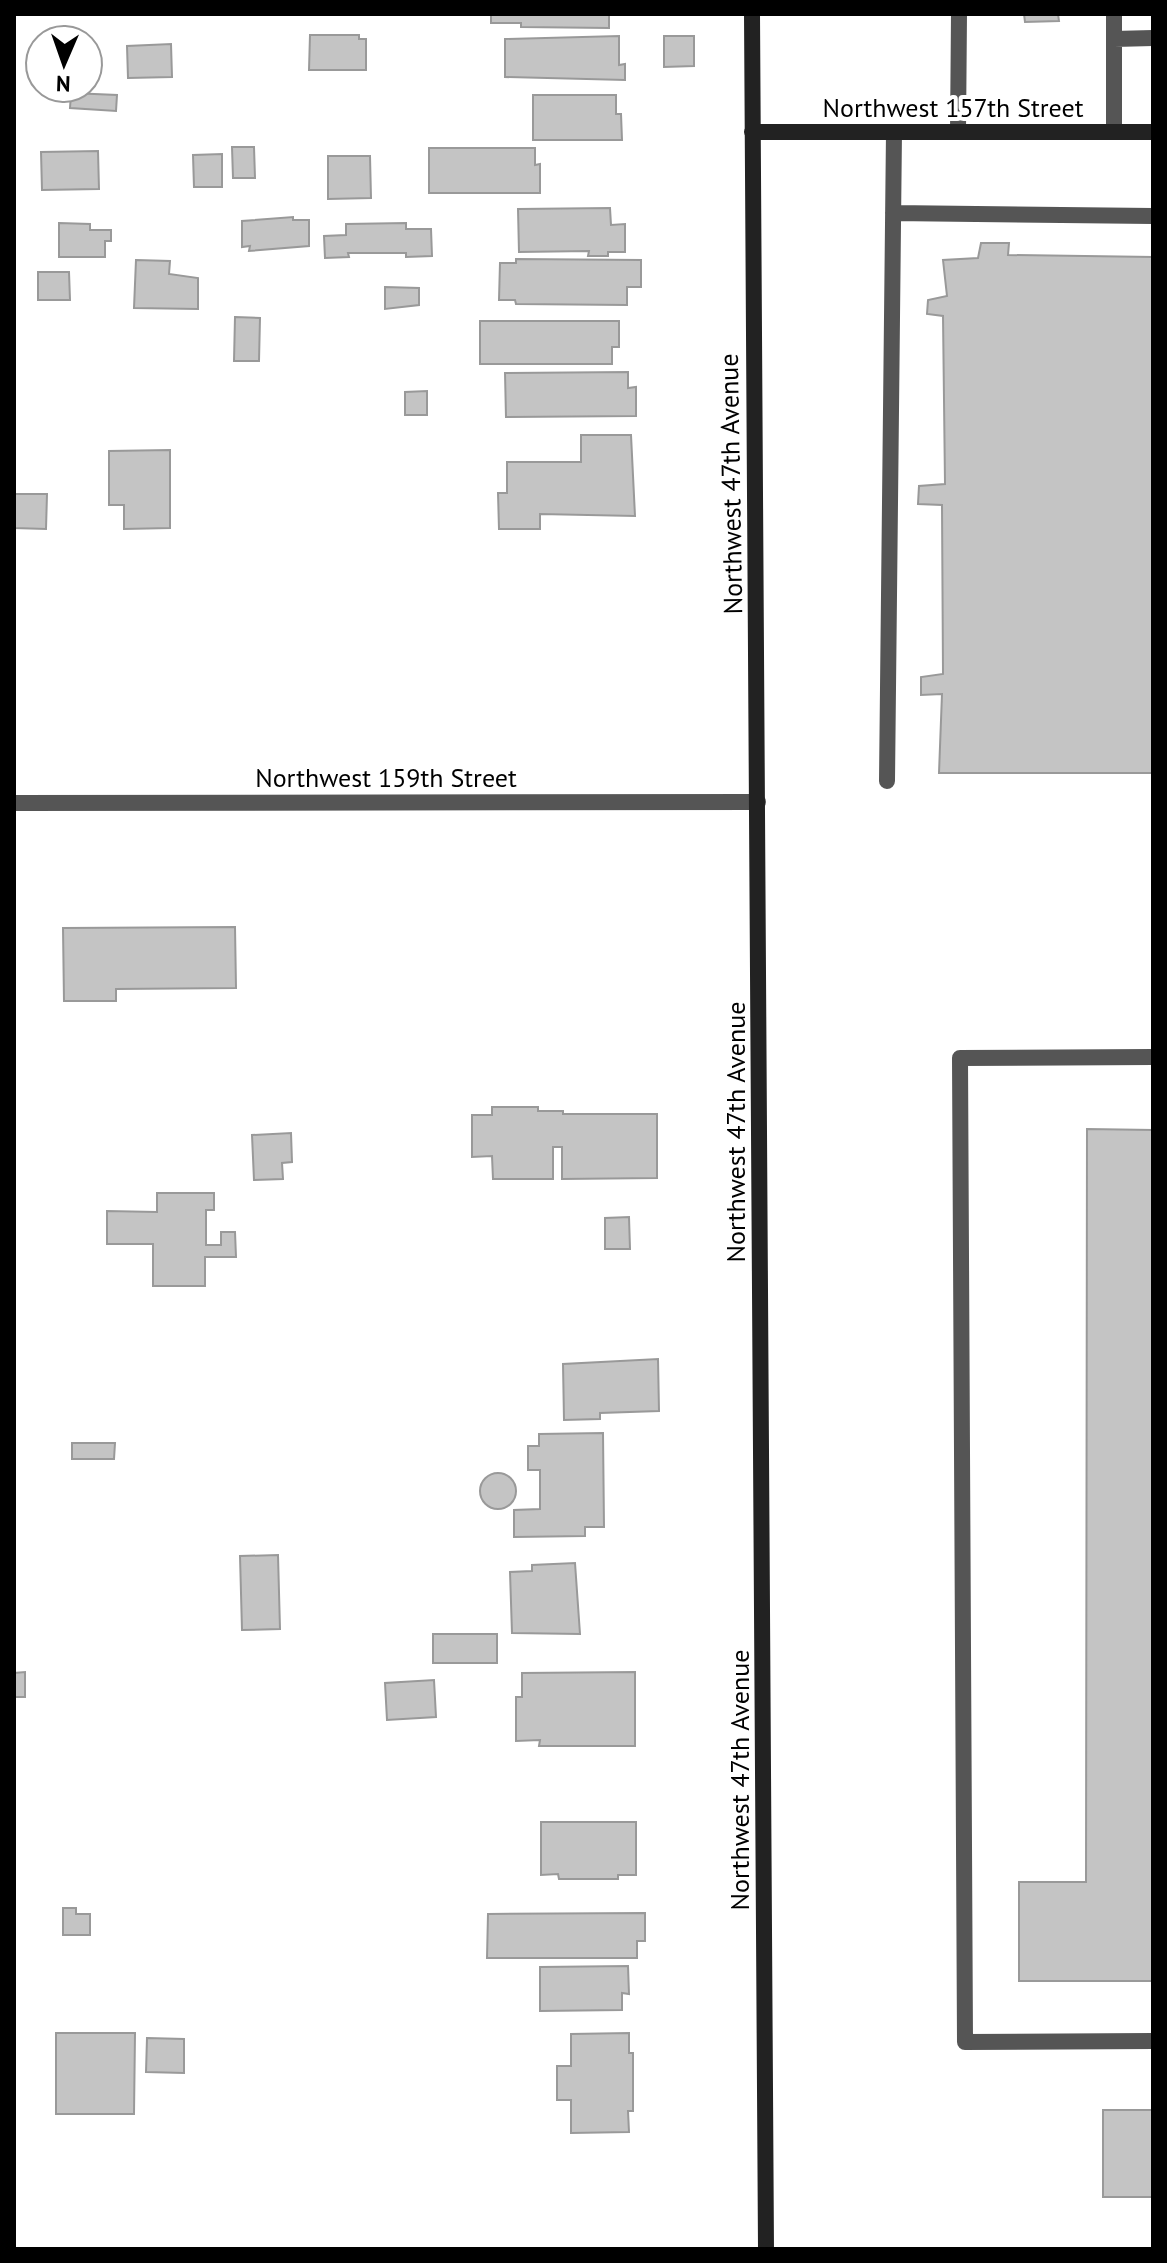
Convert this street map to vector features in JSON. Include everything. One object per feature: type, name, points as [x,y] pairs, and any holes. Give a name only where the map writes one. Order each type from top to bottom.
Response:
[{"type":"street","name":"Northwest 47th Avenue","points":[[752,14],[766,2249]]},
{"type":"street","points":[[958,132],[959,14]]},
{"type":"street","points":[[1114,14],[1114,132]]},
{"type":"street","points":[[1114,39],[1153,38]]},
{"type":"street","name":"Northwest 157th Street","points":[[752,132],[1153,132]]},
{"type":"street","points":[[887,781],[894,132]]},
{"type":"street","points":[[893,213],[1153,216]]},
{"type":"street","name":"Northwest 159th Street","points":[[14,803],[758,802]]},
{"type":"street","points":[[1153,1057],[960,1058],[965,2042],[1153,2041]]},
{"type":"building","points":[[491,14],[609,14],[609,28],[521,27],[521,23],[491,23]]},
{"type":"building","points":[[1024,14],[1058,14],[1059,21],[1025,22]]},
{"type":"building","points":[[310,35],[359,35],[359,39],[366,39],[366,70],[309,70]]},
{"type":"building","points":[[619,36],[619,65],[625,64],[625,80],[505,77],[505,39]]},
{"type":"building","points":[[664,36],[694,36],[694,66],[664,67]]},
{"type":"building","points":[[171,44],[172,77],[128,78],[127,46]]},
{"type":"building","points":[[104,94],[117,95],[116,111],[70,108],[70,104],[104,104]]},
{"type":"building","points":[[533,95],[616,95],[616,114],[621,114],[622,140],[533,140]]},
{"type":"building","points":[[232,147],[254,147],[255,178],[233,178]]},
{"type":"building","points":[[429,148],[535,148],[535,165],[540,164],[540,193],[429,193]]},
{"type":"building","points":[[98,151],[99,189],[42,190],[41,152]]},
{"type":"building","points":[[222,154],[222,187],[194,187],[193,155]]},
{"type":"building","points":[[328,156],[370,156],[371,198],[328,199]]},
{"type":"building","points":[[610,208],[611,225],[625,224],[625,252],[588,256],[589,251],[519,252],[518,209]]},
{"type":"building","points":[[293,217],[293,220],[309,220],[309,246],[249,251],[250,246],[242,247],[242,221]]},
{"type":"building","points":[[59,223],[90,224],[90,230],[111,230],[111,241],[105,241],[105,257],[59,257]]},
{"type":"building","points":[[406,223],[406,229],[431,229],[432,256],[348,253],[349,257],[325,258],[324,236],[346,235],[346,224]]},
{"type":"building","points":[[981,243],[1009,243],[1008,255],[1153,257],[1153,773],[939,773],[942,694],[921,695],[921,677],[943,674],[942,505],[918,504],[919,486],[945,484],[943,316],[927,314],[928,300],[947,296],[943,260],[978,258]]},
{"type":"building","points":[[516,259],[641,260],[641,287],[627,287],[627,305],[516,304],[515,300],[499,300],[500,263],[516,263]]},
{"type":"building","points":[[136,260],[170,261],[169,274],[198,278],[198,309],[134,308]]},
{"type":"building","points":[[38,272],[69,272],[70,300],[38,300]]},
{"type":"building","points":[[385,287],[419,288],[419,305],[385,309]]},
{"type":"building","points":[[235,317],[260,318],[259,361],[234,361]]},
{"type":"building","points":[[480,321],[619,321],[619,347],[612,347],[612,364],[480,364]]},
{"type":"building","points":[[628,372],[628,388],[636,387],[636,416],[506,417],[505,373]]},
{"type":"building","points":[[427,391],[427,415],[405,415],[405,392]]},
{"type":"building","points":[[581,435],[631,435],[635,516],[540,514],[540,529],[499,529],[498,493],[507,493],[507,462],[581,462]]},
{"type":"building","points":[[170,450],[170,528],[124,529],[124,505],[109,505],[109,451]]},
{"type":"building","points":[[14,494],[47,494],[46,529],[14,528]]},
{"type":"building","points":[[235,927],[236,988],[116,989],[116,1001],[64,1001],[63,928]]},
{"type":"building","points":[[492,1107],[538,1107],[538,1111],[563,1111],[563,1114],[657,1114],[657,1178],[562,1179],[562,1147],[553,1147],[553,1179],[493,1179],[492,1156],[472,1157],[472,1115],[492,1115]]},
{"type":"building","points":[[1087,1129],[1153,1130],[1153,1981],[1019,1981],[1019,1882],[1086,1882]]},
{"type":"building","points":[[291,1133],[292,1162],[282,1163],[283,1179],[254,1180],[252,1135]]},
{"type":"building","points":[[157,1193],[214,1193],[214,1210],[206,1210],[206,1245],[221,1245],[221,1232],[235,1232],[236,1257],[205,1257],[205,1286],[153,1286],[153,1244],[107,1244],[107,1211],[157,1212]]},
{"type":"building","points":[[629,1217],[630,1249],[605,1249],[605,1218]]},
{"type":"building","points":[[658,1359],[659,1411],[600,1413],[600,1419],[564,1420],[563,1364]]},
{"type":"building","points":[[603,1433],[604,1527],[585,1527],[585,1536],[514,1537],[514,1510],[540,1509],[540,1470],[528,1470],[528,1446],[539,1446],[539,1434]]},
{"type":"building","points":[[72,1443],[115,1443],[114,1459],[72,1459]]},
{"type":"building","points":[[498,1473],[511,1478],[516,1491],[511,1504],[498,1509],[485,1504],[480,1491],[485,1478]]},
{"type":"building","points":[[278,1555],[280,1629],[242,1630],[240,1556]]},
{"type":"building","points":[[575,1563],[580,1634],[512,1633],[510,1572],[532,1571],[532,1565]]},
{"type":"building","points":[[433,1634],[497,1634],[497,1663],[433,1663]]},
{"type":"building","points":[[25,1672],[25,1697],[14,1697],[14,1673]]},
{"type":"building","points":[[635,1672],[635,1746],[539,1746],[540,1740],[516,1741],[516,1697],[522,1697],[522,1673]]},
{"type":"building","points":[[434,1680],[436,1717],[387,1720],[385,1683]]},
{"type":"building","points":[[541,1822],[636,1822],[636,1875],[618,1875],[618,1879],[559,1879],[558,1874],[541,1875]]},
{"type":"building","points":[[63,1908],[76,1908],[76,1914],[90,1914],[90,1935],[63,1935]]},
{"type":"building","points":[[645,1913],[645,1941],[637,1941],[637,1958],[487,1958],[488,1914]]},
{"type":"building","points":[[628,1966],[629,1994],[622,1993],[622,2010],[540,2011],[540,1967]]},
{"type":"building","points":[[56,2033],[135,2033],[134,2114],[56,2114]]},
{"type":"building","points":[[629,2033],[629,2053],[633,2053],[633,2111],[628,2111],[629,2132],[571,2133],[571,2100],[557,2100],[557,2066],[571,2066],[571,2034]]},
{"type":"building","points":[[147,2038],[184,2039],[184,2073],[146,2072]]},
{"type":"building","points":[[1103,2110],[1153,2110],[1153,2197],[1103,2197]]}]
